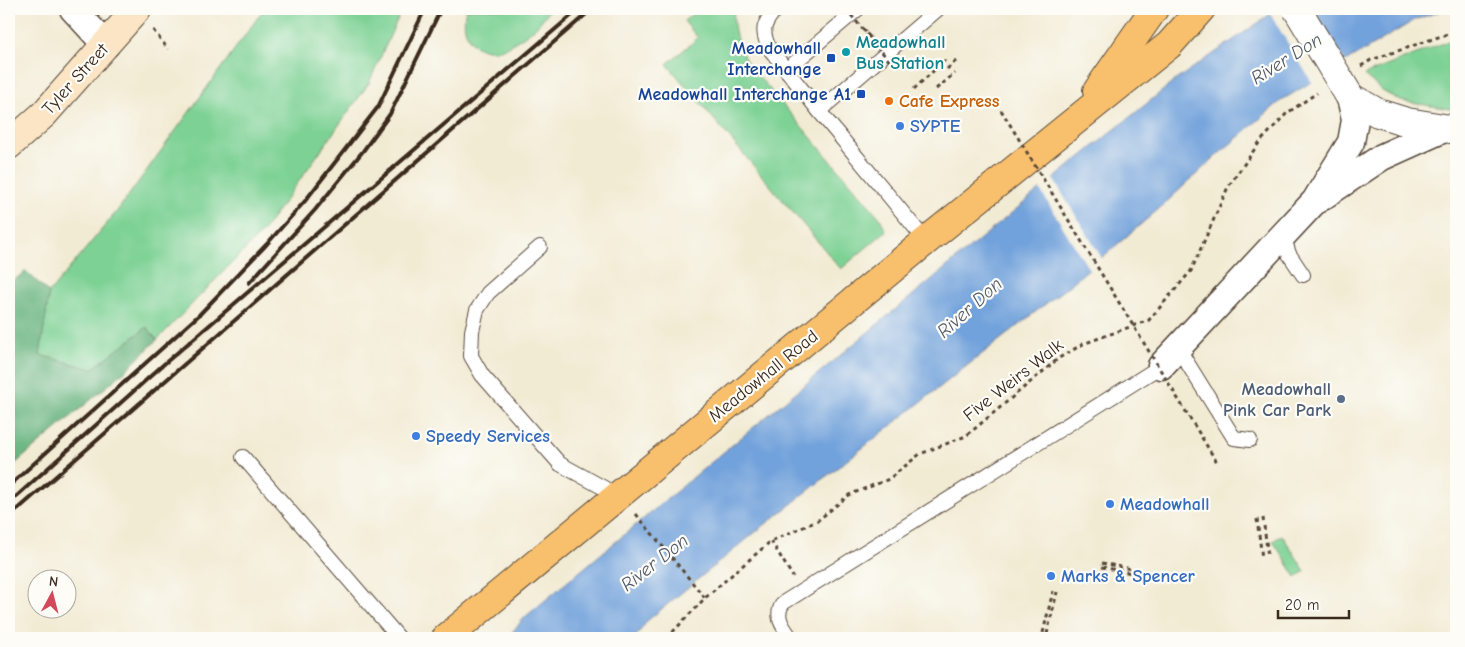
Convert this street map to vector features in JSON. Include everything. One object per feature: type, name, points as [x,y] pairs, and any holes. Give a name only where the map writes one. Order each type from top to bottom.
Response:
[{"type":"main road","name":"Tyler Street","points":[[9,146],[44,114],[138,9]]},
{"type":"main road","name":"Meadowhall Road","points":[[1081,115],[1154,9]]},
{"type":"main road","name":"Meadowhall Road","points":[[446,638],[625,507],[667,454],[926,241],[1169,45],[1201,9]]},
{"type":"street","points":[[74,9],[106,44]]},
{"type":"street","points":[[1169,357],[1315,201],[1350,142],[1355,120],[1350,97],[1297,9]]},
{"type":"street","points":[[1350,97],[1378,113],[1408,122],[1450,130]]},
{"type":"street","points":[[1315,201],[1382,157],[1450,130]]},
{"type":"lane","points":[[776,9],[766,21],[764,30],[764,37],[769,48],[926,241]]},
{"type":"lane","points":[[786,70],[858,9]]},
{"type":"lane","points":[[819,111],[938,9]]},
{"type":"lane","points":[[1284,234],[1289,254],[1303,275]]},
{"type":"lane","points":[[540,247],[488,293],[477,310],[472,331],[471,356],[482,375],[560,464],[604,488],[625,507]]},
{"type":"lane","points":[[791,638],[780,622],[779,611],[783,602],[1169,357],[1234,438],[1250,440]]},
{"type":"lane","points":[[243,457],[399,638]]},
{"type":"path","points":[[846,9],[891,63]]},
{"type":"path","points":[[863,29],[872,40]]},
{"type":"path","points":[[1355,70],[1372,60],[1456,31]]},
{"type":"path","points":[[914,89],[945,60]]},
{"type":"path","points":[[947,69],[957,60]]},
{"type":"path","points":[[936,89],[955,73]]},
{"type":"path","name":"Five Weirs Walk","points":[[667,638],[706,598],[771,541],[817,522],[849,495],[889,479],[920,454],[966,436],[1059,358],[1083,344],[1149,320],[1191,271],[1228,187],[1259,143],[1287,113],[1318,92]]},
{"type":"path","points":[[1000,110],[1218,464]]},
{"type":"path","points":[[625,507],[695,588],[706,598]]},
{"type":"path","points":[[1263,518],[1268,557]]},
{"type":"path","points":[[1257,519],[1262,558]]},
{"type":"path","points":[[771,541],[801,590]]},
{"type":"path","points":[[1102,565],[1136,572]]},
{"type":"path","points":[[1045,634],[1055,592]]},
{"type":"green space","points":[[264,9],[402,9],[369,83],[264,230],[157,340],[147,327],[92,369],[40,355],[49,293],[118,210]]},
{"type":"green space","points":[[466,9],[550,9],[529,33],[500,50],[488,50],[475,45],[467,35],[464,23]]},
{"type":"green space","points":[[699,9],[734,9],[736,38],[748,64],[880,218],[886,231],[841,269],[667,64],[698,38],[684,21]]},
{"type":"green space","points":[[1456,38],[1456,110],[1401,101],[1384,92],[1364,75]]},
{"type":"green space","points":[[26,271],[49,293],[40,355],[92,369],[147,327],[157,340],[125,371],[9,469],[9,284]]},
{"type":"green space","points":[[1282,535],[1305,571],[1296,577],[1273,541]]},
{"type":"water","name":"River Don","points":[[1278,9],[1446,9],[1415,20],[1282,100],[1071,284],[757,531],[647,621],[635,638],[507,638],[525,617],[1026,201],[1177,79]]},
{"type":"pier","points":[[1273,9],[1313,9],[1346,64],[1313,84],[1269,12]]},
{"type":"pier","points":[[1052,177],[1103,260],[1090,271],[1039,188]]},
{"type":"railway","points":[[9,486],[199,315],[305,201],[378,107],[425,9]]},
{"type":"railway","points":[[249,283],[315,210],[363,151],[390,114],[441,9]]},
{"type":"railway","points":[[9,503],[164,364],[579,9]]},
{"type":"railway","points":[[9,517],[592,9]]},
{"type":"place","name":"Meadowhall Bus Station","points":[[846,52]]},
{"type":"place","name":"Meadowhall Interchange","points":[[831,58]]},
{"type":"place","name":"Meadowhall Interchange A1","points":[[861,94]]},
{"type":"place","name":"Cafe Express","points":[[889,101]]},
{"type":"place","name":"SYPTE","points":[[900,126]]},
{"type":"place","name":"Meadowhall Pink Car Park","points":[[1341,399]]},
{"type":"place","name":"Speedy Services","points":[[416,436]]},
{"type":"place","name":"Meadowhall","points":[[1110,504]]},
{"type":"place","name":"Marks & Spencer","points":[[1051,576]]}]
